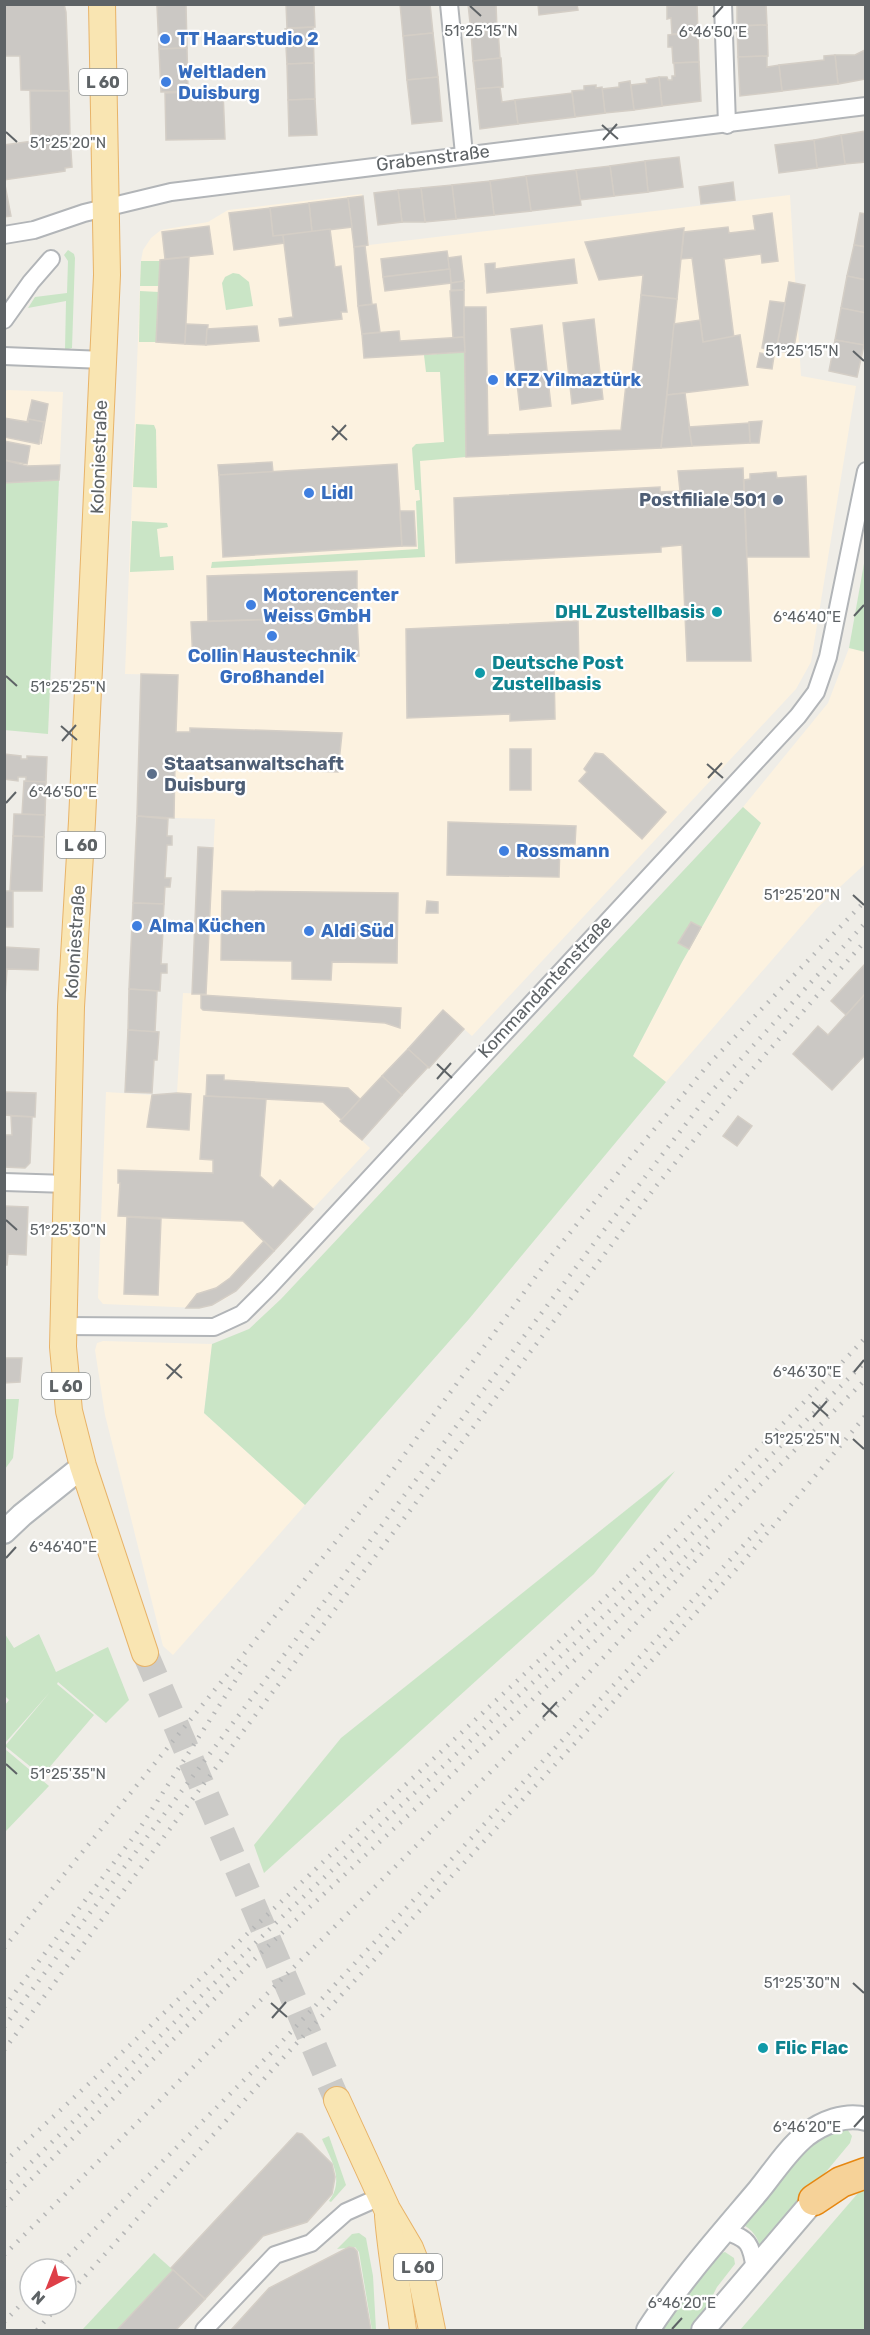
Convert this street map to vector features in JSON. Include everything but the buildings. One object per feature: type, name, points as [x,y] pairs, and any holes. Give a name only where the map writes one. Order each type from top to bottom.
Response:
[{"type":"highway","points":[[814,2200],[841,2182],[866,2174]]},
{"type":"main road","name":"Koloniestraße","points":[[102,4],[107,275],[82,821],[70,1007],[68,1184],[63,1326],[69,1411],[82,1466],[145,1653]]},
{"type":"main road","points":[[4,1532],[82,1466]]},
{"type":"main road","name":"L 60","points":[[337,2100],[385,2203],[410,2248],[421,2276],[432,2331]]},
{"type":"main road","points":[[648,2331],[660,2312],[724,2231],[806,2135],[837,2120],[858,2117],[866,2119]]},
{"type":"main road","points":[[703,2331],[814,2200]]},
{"type":"main road","name":"L 60","points":[[385,2203],[403,2331]]},
{"type":"street","points":[[449,4],[464,154]]},
{"type":"street","points":[[723,4],[727,125]]},
{"type":"street","name":"Grabenstraße","points":[[4,235],[40,228],[106,207],[171,192],[866,106]]},
{"type":"street","points":[[4,320],[31,282],[51,259]]},
{"type":"street","points":[[4,356],[104,360]]},
{"type":"street","name":"Kommandantenstraße","points":[[63,1326],[214,1327],[242,1314],[277,1279],[798,716],[816,692],[828,657],[866,471]]},
{"type":"street","points":[[4,1182],[68,1184]]},
{"type":"street","points":[[204,2331],[275,2255],[311,2243],[346,2212],[385,2203]]},
{"type":"street","points":[[724,2231],[748,2242],[755,2268]]},
{"type":"shaded area","points":[[362,194],[369,245],[790,195],[801,376],[856,386],[811,662],[796,689],[472,1036],[442,1010],[341,1121],[370,1148],[236,1291],[225,1299],[199,1308],[103,1304],[98,1298],[106,1092],[152,1095],[177,1093],[183,993],[206,994],[215,819],[174,818],[178,675],[125,674],[143,250],[151,238],[161,230],[208,222],[228,210]]},
{"type":"shaded area","points":[[5,391],[63,392],[59,480],[5,483]]},
{"type":"shaded area","points":[[849,648],[865,651],[865,864],[817,908],[666,1082],[633,1056],[682,962],[761,823],[743,807],[828,703]]},
{"type":"shaded area","points":[[103,1341],[212,1344],[204,1413],[305,1505],[173,1655],[163,1646],[105,1415],[95,1350],[97,1343]]},
{"type":"green space","points":[[68,250],[74,254],[75,258],[72,348],[65,350],[66,301],[28,308],[35,297],[67,293],[68,261],[64,255]]},
{"type":"green space","points":[[141,261],[160,261],[159,286],[140,286]]},
{"type":"green space","points":[[233,273],[239,274],[249,282],[253,306],[226,310],[222,283],[225,277]]},
{"type":"green space","points":[[140,291],[159,292],[156,342],[139,342]]},
{"type":"green space","points":[[465,352],[466,457],[420,461],[425,557],[211,568],[212,562],[418,549],[416,501],[420,500],[419,490],[415,490],[412,448],[416,444],[444,442],[440,372],[426,372],[424,355]]},
{"type":"green space","points":[[136,424],[154,425],[156,430],[157,488],[133,487]]},
{"type":"green space","points":[[59,480],[48,734],[4,730],[5,483]]},
{"type":"green space","points":[[132,521],[167,523],[168,527],[157,529],[160,557],[173,556],[174,570],[130,572]]},
{"type":"green space","points":[[865,558],[866,651],[865,652],[849,648]]},
{"type":"green space","points":[[743,807],[761,823],[682,962],[633,1056],[666,1082],[469,1319],[305,1505],[204,1413],[212,1344],[249,1329],[281,1299]]},
{"type":"green space","points":[[5,1399],[19,1399],[13,1458],[5,1469]]},
{"type":"green space","points":[[675,1471],[594,1574],[264,1873],[254,1845],[341,1738]]},
{"type":"green space","points":[[5,1634],[14,1648],[39,1634],[56,1672],[108,1647],[129,1700],[106,1723],[58,1682],[57,1684],[94,1715],[42,1776],[5,1746],[50,1692],[5,1743],[5,1705],[9,1700],[5,1696]]},
{"type":"green space","points":[[5,1749],[49,1786],[5,1832]]},
{"type":"green space","points":[[838,2128],[847,2129],[852,2136],[850,2143],[761,2250],[754,2234],[741,2224],[803,2149]]},
{"type":"green space","points":[[329,2136],[346,2185],[331,2202],[329,2201],[336,2185],[335,2170],[322,2139]]},
{"type":"green space","points":[[865,2185],[865,2330],[740,2330]]},
{"type":"green space","points":[[359,2233],[366,2238],[373,2276],[376,2330],[372,2330],[359,2252],[355,2247],[337,2249],[352,2234]]},
{"type":"green space","points":[[725,2252],[734,2258],[735,2264],[717,2287],[702,2317],[692,2330],[661,2330],[716,2255]]},
{"type":"green space","points":[[154,2253],[173,2270],[117,2330],[82,2330]]},
{"type":"tunnel","points":[[145,1653],[337,2100]]},
{"type":"railway","points":[[4,1948],[382,1485],[548,1260],[627,1162],[708,1065],[866,900]]},
{"type":"railway","points":[[4,2027],[709,1094],[866,922]]},
{"type":"railway","points":[[4,2050],[657,1185],[749,1073],[866,940]]},
{"type":"railway","points":[[4,2162],[623,1581],[746,1461],[866,1337]]},
{"type":"railway","points":[[4,2189],[284,1915],[697,1529],[866,1361]]},
{"type":"railway","points":[[4,2206],[267,1947],[724,1521],[866,1379]]},
{"type":"railway","points":[[78,2284],[283,2058],[744,1561],[866,1415]]},
{"type":"railway","points":[[67,2257],[276,2048],[768,1519]]},
{"type":"railway","points":[[4,2255],[564,1699],[714,1541]]},
{"type":"railway","points":[[4,2007],[138,1831],[250,1658]]},
{"type":"railway","points":[[4,2322],[18,2307]]},
{"type":"railway","points":[[37,2330],[48,2317]]},
{"type":"place","name":"TT Haarstudio 2","points":[[165,39]]},
{"type":"place","name":"Weltladen Duisburg","points":[[166,82]]},
{"type":"place","name":"KFZ Yilmaztürk","points":[[493,380]]},
{"type":"place","name":"Lidl","points":[[309,493]]},
{"type":"place","name":"Postfiliale 501","points":[[778,500]]},
{"type":"place","name":"Motorencenter Weiss GmbH","points":[[251,605]]},
{"type":"place","name":"DHL Zustellbasis","points":[[717,612]]},
{"type":"place","name":"Collin Haustechnik Großhandel","points":[[272,636]]},
{"type":"place","name":"Deutsche Post Zustellbasis","points":[[480,673]]},
{"type":"place","name":"Staatsanwaltschaft Duisburg","points":[[152,774]]},
{"type":"place","name":"Rossmann","points":[[504,851]]},
{"type":"place","name":"Alma Küchen","points":[[137,926]]},
{"type":"place","name":"Aldi Süd","points":[[309,931]]},
{"type":"place","name":"Flic Flac","points":[[763,2048]]}]
